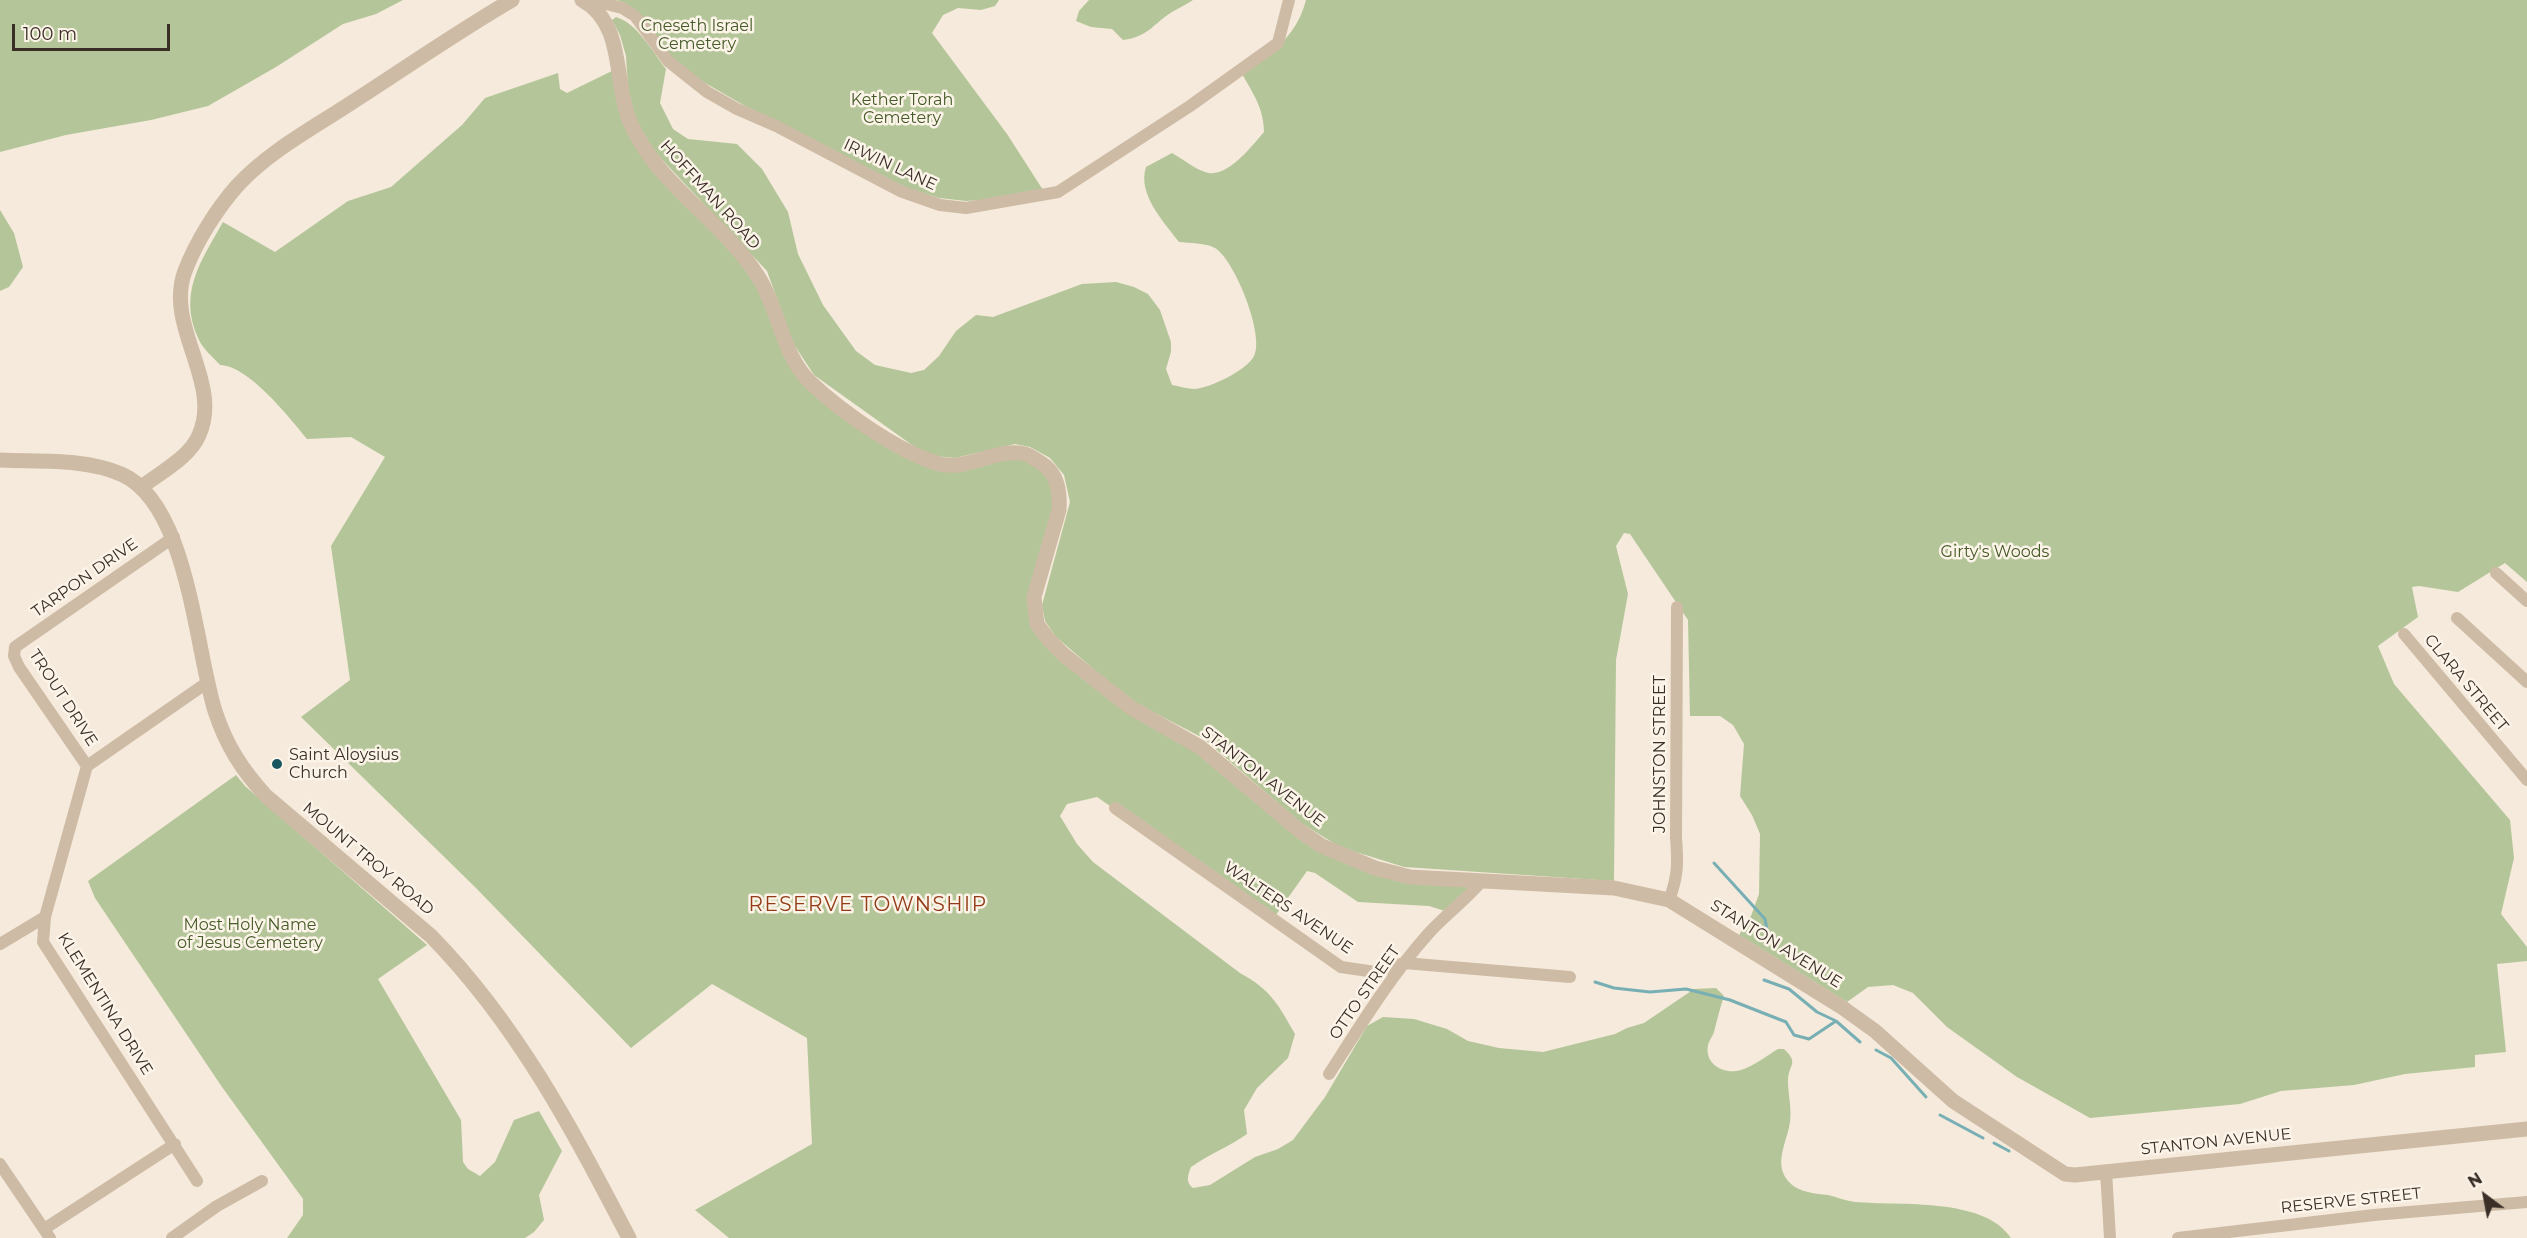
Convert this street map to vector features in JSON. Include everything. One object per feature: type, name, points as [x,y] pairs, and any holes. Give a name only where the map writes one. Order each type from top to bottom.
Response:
[{"type":"street","points":[[0,460],[92,466],[119,473],[143,486],[186,453],[199,436],[205,414],[202,389],[183,325],[180,294],[184,272],[205,231],[236,188],[283,148],[512,0]]},
{"type":"street","name":"IRWIN LANE","points":[[587,3],[606,4],[622,8],[635,15],[668,61],[707,92],[737,109],[776,126],[900,191],[940,206],[966,208],[1058,192],[1091,171],[1278,43],[1289,0]]},
{"type":"street","name":"HOFFMAN ROAD","points":[[587,3],[612,38],[622,101],[635,133],[652,161],[737,248],[760,280],[786,343],[809,381],[843,409],[905,451],[936,463],[947,466],[960,465],[1010,454],[1026,454],[1052,473],[1058,484],[1059,510],[1034,597],[1037,624]]},
{"type":"street","name":"MOUNT TROY ROAD","points":[[143,486],[174,537],[215,710],[226,741],[244,773],[266,796],[431,936],[451,957],[534,1065],[579,1143],[629,1238]]},
{"type":"street","name":"TARPON DRIVE","points":[[15,647],[174,537]]},
{"type":"street","points":[[2496,573],[2527,601]]},
{"type":"street","name":"JOHNSTON STREET","points":[[1669,900],[1677,880],[1678,862],[1676,838],[1677,607]]},
{"type":"street","points":[[2457,618],[2527,682]]},
{"type":"street","name":"STANTON AVENUE","points":[[1037,624],[1049,640],[1106,689],[1131,707],[1200,747],[1300,831],[1322,846],[1375,868],[1410,878],[1614,888],[1669,900],[1843,1008],[1875,1031],[1953,1101],[2065,1174],[2527,1129]]},
{"type":"street","name":"CLARA STREET","points":[[2404,634],[2527,780]]},
{"type":"street","name":"TROUT DRIVE","points":[[15,647],[14,656],[19,667],[87,766]]},
{"type":"street","points":[[87,766],[208,682]]},
{"type":"street","name":"KLEMENTINA DRIVE","points":[[87,766],[45,917],[43,942],[197,1181]]},
{"type":"street","name":"WALTERS AVENUE","points":[[1115,808],[1341,967],[1375,972],[1404,963],[1570,978]]},
{"type":"street","name":"OTTO STREET","points":[[1329,1074],[1391,978],[1429,932],[1470,896],[1481,882]]},
{"type":"street","points":[[0,944],[45,917]]},
{"type":"street","points":[[0,1164],[47,1233],[175,1144]]},
{"type":"street","points":[[2106,1171],[2110,1238]]},
{"type":"street","points":[[172,1238],[217,1206],[262,1181]]},
{"type":"street","name":"RESERVE STREET","points":[[2178,1238],[2364,1216],[2527,1202]]},
{"type":"green space","points":[[0,0],[403,0],[376,14],[343,24],[276,67],[208,106],[151,120],[66,135],[0,152]]},
{"type":"green space","name":"Kether Torah Cemetery","points":[[616,0],[999,0],[995,6],[981,10],[958,8],[943,15],[932,33],[1007,134],[1043,190],[998,199],[966,201],[939,198],[907,188],[752,110],[693,76],[672,60],[625,3]]},
{"type":"green space","points":[[1089,0],[1193,0],[1139,36],[1123,40],[1112,29],[1091,27],[1076,21],[1079,11]]},
{"type":"green space","name":"Girty's Woods","points":[[1306,0],[2527,0],[2527,582],[2505,563],[2458,592],[2412,587],[2418,617],[2378,646],[2394,684],[2510,820],[2514,858],[2501,914],[2527,947],[2527,961],[2497,964],[2506,1052],[2475,1055],[2475,1067],[2405,1074],[2354,1085],[2281,1091],[2240,1104],[2090,1118],[2017,1077],[1947,1027],[1913,993],[1893,985],[1868,987],[1847,1002],[1739,935],[1751,916],[1759,894],[1760,834],[1740,796],[1744,744],[1733,725],[1720,716],[1690,716],[1688,620],[1630,534],[1624,533],[1616,546],[1628,594],[1616,660],[1614,881],[1404,867],[1340,847],[1301,823],[1203,738],[1130,700],[1056,637],[1045,621],[1042,605],[1070,502],[1064,475],[1050,458],[1030,447],[1015,444],[955,458],[935,456],[919,450],[814,375],[793,343],[767,271],[651,148],[635,119],[628,88],[626,56],[620,35],[612,20],[616,17],[631,25],[666,69],[660,103],[673,129],[688,139],[737,144],[762,169],[788,212],[798,254],[823,305],[856,351],[875,365],[911,373],[924,370],[939,356],[956,331],[976,315],[993,317],[1082,284],[1116,282],[1148,294],[1160,310],[1171,342],[1171,352],[1166,369],[1172,385],[1195,389],[1228,377],[1244,367],[1254,356],[1256,346],[1252,316],[1239,282],[1223,255],[1211,246],[1179,242],[1160,217],[1145,187],[1146,167],[1172,153],[1192,166],[1213,173],[1230,167],[1246,153],[1264,132],[1264,124],[1254,95],[1242,74],[1282,43],[1296,24]]},
{"type":"green space","points":[[618,68],[635,133],[737,248],[809,381],[935,463],[1026,454],[1058,484],[1034,597],[1037,624],[1156,721],[1300,831],[1375,868],[1481,882],[1451,913],[1429,906],[1358,902],[1315,873],[1307,871],[1273,919],[1097,797],[1067,804],[1060,816],[1077,844],[1093,862],[1259,985],[1278,1006],[1295,1034],[1288,1058],[1257,1088],[1244,1110],[1247,1134],[1191,1167],[1188,1176],[1190,1186],[1193,1188],[1210,1185],[1255,1157],[1278,1149],[1293,1140],[1325,1097],[1367,1026],[1383,1017],[1414,1019],[1447,1029],[1468,1041],[1499,1048],[1543,1052],[1615,1034],[1644,1023],[1694,989],[1716,988],[1724,996],[1708,1045],[1709,1058],[1712,1063],[1722,1070],[1741,1070],[1778,1049],[1784,1049],[1791,1058],[1788,1081],[1791,1112],[1781,1161],[1785,1176],[1793,1186],[1808,1192],[1855,1202],[1917,1204],[1962,1210],[1982,1216],[1998,1225],[2011,1238],[729,1238],[695,1210],[812,1144],[807,1038],[712,984],[631,1048],[475,887],[301,717],[350,680],[331,546],[385,457],[351,437],[307,439],[256,383],[231,368],[220,365],[206,350],[199,340],[190,308],[194,278],[223,222],[275,252],[348,201],[391,187],[462,125],[485,98],[558,73],[560,89],[567,93]]},
{"type":"green space","points":[[0,210],[14,233],[23,267],[9,287],[0,291]]},
{"type":"green space","name":"Most Holy Name of Jesus Cemetery","points":[[236,775],[245,786],[427,945],[378,979],[461,1120],[463,1162],[468,1169],[480,1176],[495,1162],[514,1120],[539,1111],[562,1151],[539,1195],[544,1220],[534,1232],[525,1238],[287,1238],[303,1215],[303,1199],[222,1087],[95,898],[88,881]]},
{"type":"waterway","points":[[1714,863],[1765,919],[1769,941]]},
{"type":"waterway","points":[[1764,980],[1789,989],[1817,1012],[1836,1021],[1860,1042]]},
{"type":"waterway","points":[[1595,982],[1614,988],[1650,992],[1686,989],[1730,1000],[1786,1022],[1794,1035],[1809,1039],[1836,1021]]},
{"type":"waterway","points":[[1876,1050],[1891,1058],[1926,1097]]},
{"type":"waterway","points":[[1940,1115],[1983,1138]]},
{"type":"waterway","points":[[1994,1143],[2009,1151]]},
{"type":"place","name":"Saint Aloysius Church","points":[[277,764]]},
{"type":"district","name":"RESERVE TOWNSHIP","points":[[868,905]]},
{"type":"park label","name":"Cneseth Israel Cemetery","points":[[697,35]]}]
